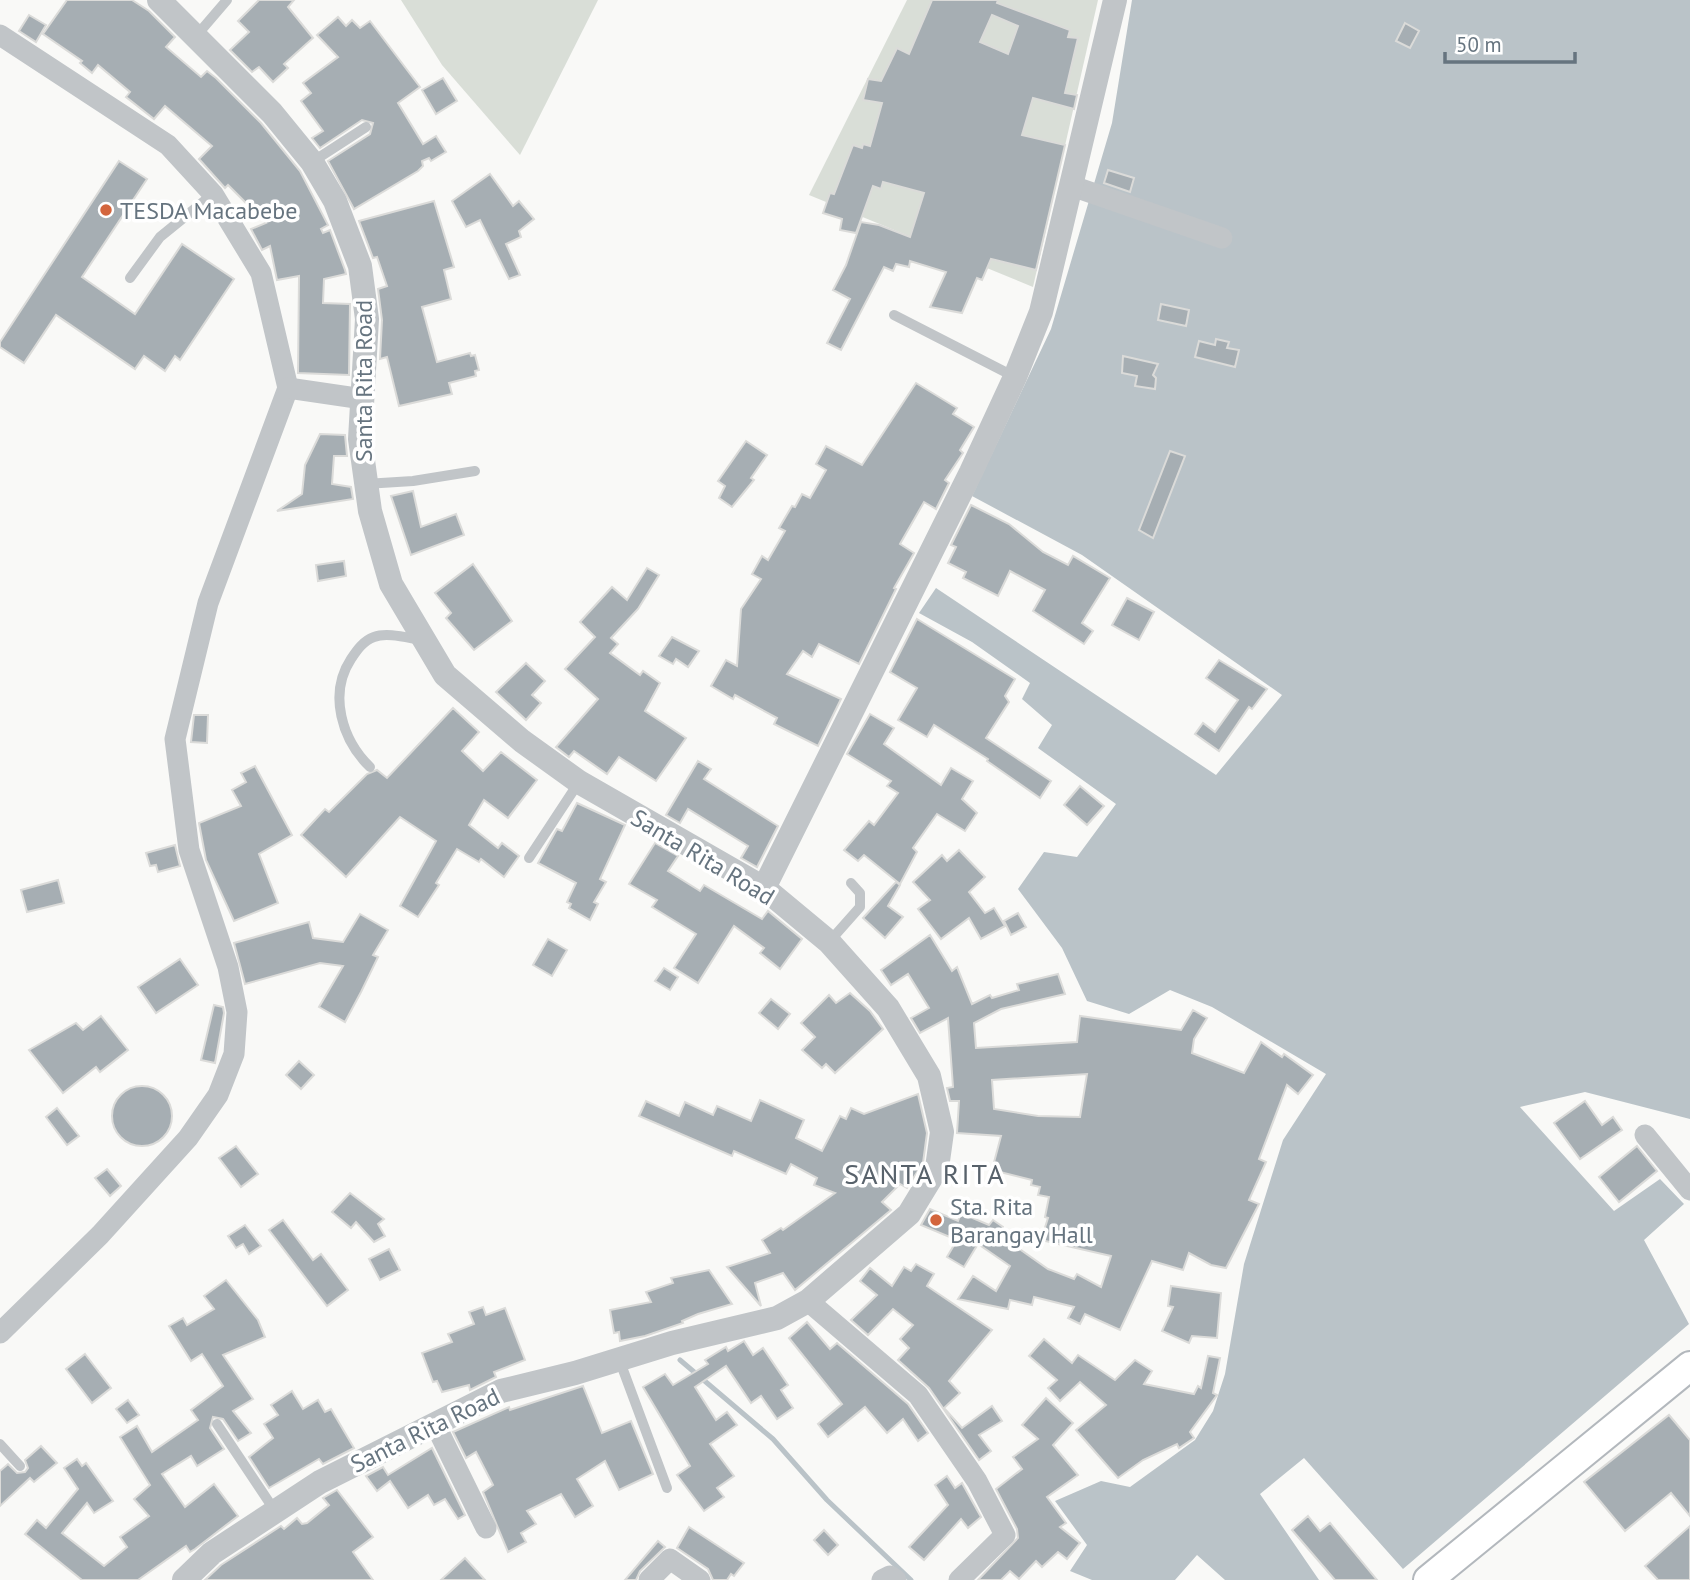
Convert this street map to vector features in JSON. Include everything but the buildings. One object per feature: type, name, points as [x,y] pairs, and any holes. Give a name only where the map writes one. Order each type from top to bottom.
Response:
[{"type":"main road","points":[[1428,1580],[1690,1366]]},
{"type":"street","name":"Santa Rita Road","points":[[159,0],[197,35],[272,113],[312,162],[335,201],[360,266],[367,319],[360,439],[365,484],[391,584],[444,675],[522,741],[579,782],[764,888],[829,942],[888,1008],[929,1076],[942,1132],[937,1168],[909,1214],[808,1301],[777,1318],[671,1343],[501,1391],[320,1482],[212,1552],[184,1580]]},
{"type":"street","points":[[764,888],[1015,377],[1041,312],[1115,0]]},
{"type":"street","points":[[0,35],[168,145],[213,194],[261,273],[288,388],[208,603],[176,739],[189,850],[228,967],[237,1012],[234,1054],[218,1095],[188,1138],[100,1235],[0,1333]]},
{"type":"street","points":[[1072,186],[1222,238]]},
{"type":"street","points":[[288,388],[363,399]]},
{"type":"street","points":[[1645,1135],[1690,1190]]},
{"type":"street","points":[[808,1301],[918,1395],[977,1480],[1005,1535],[959,1580]]},
{"type":"street","points":[[435,1424],[486,1528]]},
{"type":"street","points":[[649,1580],[670,1559],[700,1580]]},
{"type":"street","points":[[881,1580],[890,1576],[896,1580]]},
{"type":"lane","points":[[197,35],[227,0]]},
{"type":"lane","points":[[312,162],[366,127]]},
{"type":"lane","points":[[130,278],[160,237],[213,194]]},
{"type":"lane","points":[[894,315],[1015,377]]},
{"type":"lane","points":[[365,484],[413,481],[475,471]]},
{"type":"lane","points":[[370,767],[358,755],[343,726],[338,695],[347,665],[360,645],[374,636],[422,640]]},
{"type":"lane","points":[[529,859],[579,782]]},
{"type":"lane","points":[[829,942],[860,907],[860,892],[850,883]]},
{"type":"lane","points":[[619,1359],[667,1488]]},
{"type":"lane","points":[[216,1424],[275,1511]]},
{"type":"lane","points":[[0,1444],[20,1466]]},
{"type":"shaded area","points":[[401,0],[598,0],[520,155],[442,65]]},
{"type":"shaded area","points":[[907,0],[1098,0],[1033,287],[809,195]]},
{"type":"shaded area","points":[[1132,0],[1690,0],[1690,1119],[1585,1092],[1520,1107],[1614,1211],[1660,1179],[1684,1204],[1644,1240],[1689,1324],[1403,1569],[1304,1458],[1260,1494],[1319,1580],[1225,1580],[1197,1555],[1175,1580],[1092,1580],[1070,1571],[1087,1545],[1055,1501],[1101,1481],[1130,1487],[1195,1440],[1213,1411],[1225,1374],[1244,1264],[1283,1140],[1326,1074],[1212,1007],[1170,990],[1129,1014],[1087,1001],[1062,948],[1018,889],[1044,852],[1077,857],[1116,804],[1038,748],[1052,725],[1022,699],[1030,683],[972,642],[919,613],[936,588],[1216,775],[1282,695],[1082,555],[972,496],[1051,329],[1112,123]]},
{"type":"waterway","points":[[680,1360],[773,1439],[827,1500],[911,1580]]},
{"type":"place","name":"TESDA Macabebe","points":[[106,210]]},
{"type":"place","name":"Sta. Rita Barangay Hall","points":[[936,1220]]},
{"type":"district","name":"SANTA RITA","points":[[925,1173]]}]
